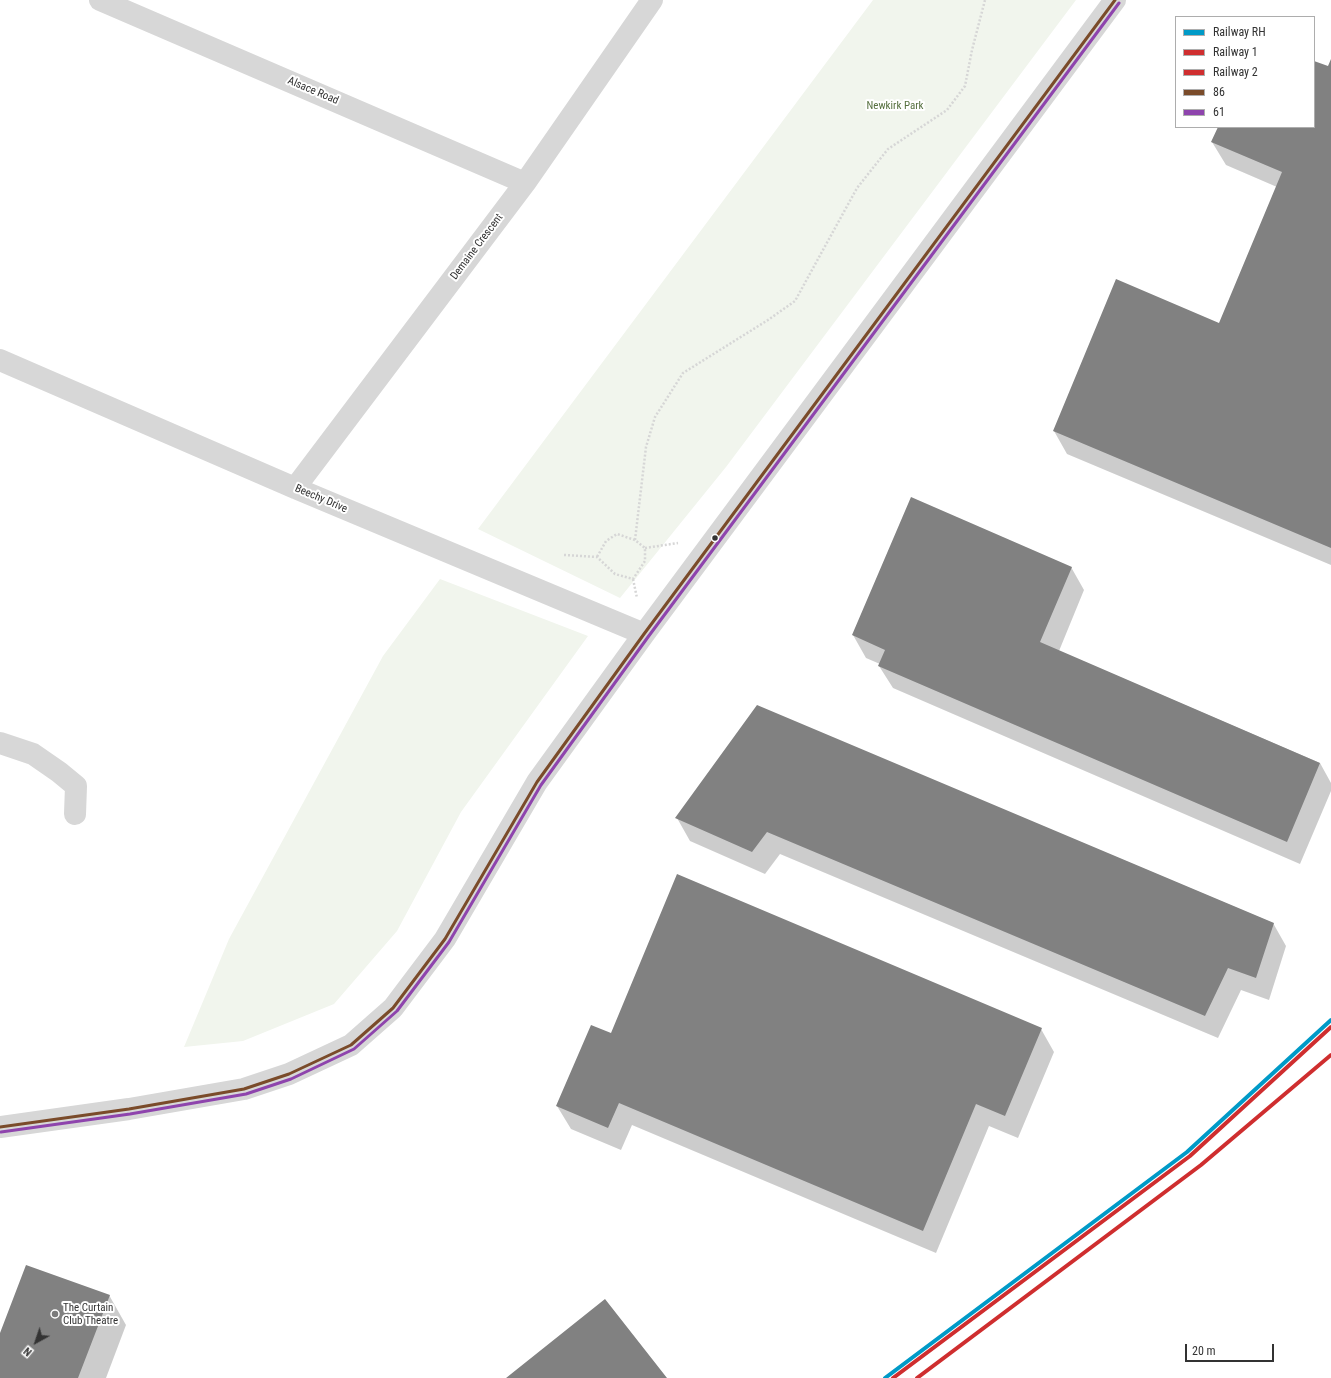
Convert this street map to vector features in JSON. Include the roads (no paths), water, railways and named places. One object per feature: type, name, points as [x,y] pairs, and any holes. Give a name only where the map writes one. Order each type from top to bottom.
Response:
[{"type":"street","name":"Alsace Road","points":[[100,0],[525,183]]},
{"type":"street","name":"Demaine Crescent","points":[[295,488],[525,183],[652,0]]},
{"type":"street","points":[[0,1127],[129,1109],[244,1089],[289,1074],[351,1045],[393,1008],[445,939],[537,782],[644,634],[1115,0]]},
{"type":"street","name":"Beechy Drive","points":[[0,360],[295,488],[644,634]]},
{"type":"street","points":[[0,743],[33,754],[76,786],[75,814]]},
{"type":"rail line","name":"RH","points":[[885,1378],[1187,1152],[1331,1020]]},
{"type":"rail line","name":"1","points":[[893,1378],[1190,1156],[1331,1027]]},
{"type":"rail line","name":"2","points":[[917,1378],[1201,1165],[1331,1055]]},
{"type":"place","name":"The Curtain Club Theatre","points":[[55,1314]]},
{"type":"park label","name":"Newkirk Park","points":[[895,106]]}]
